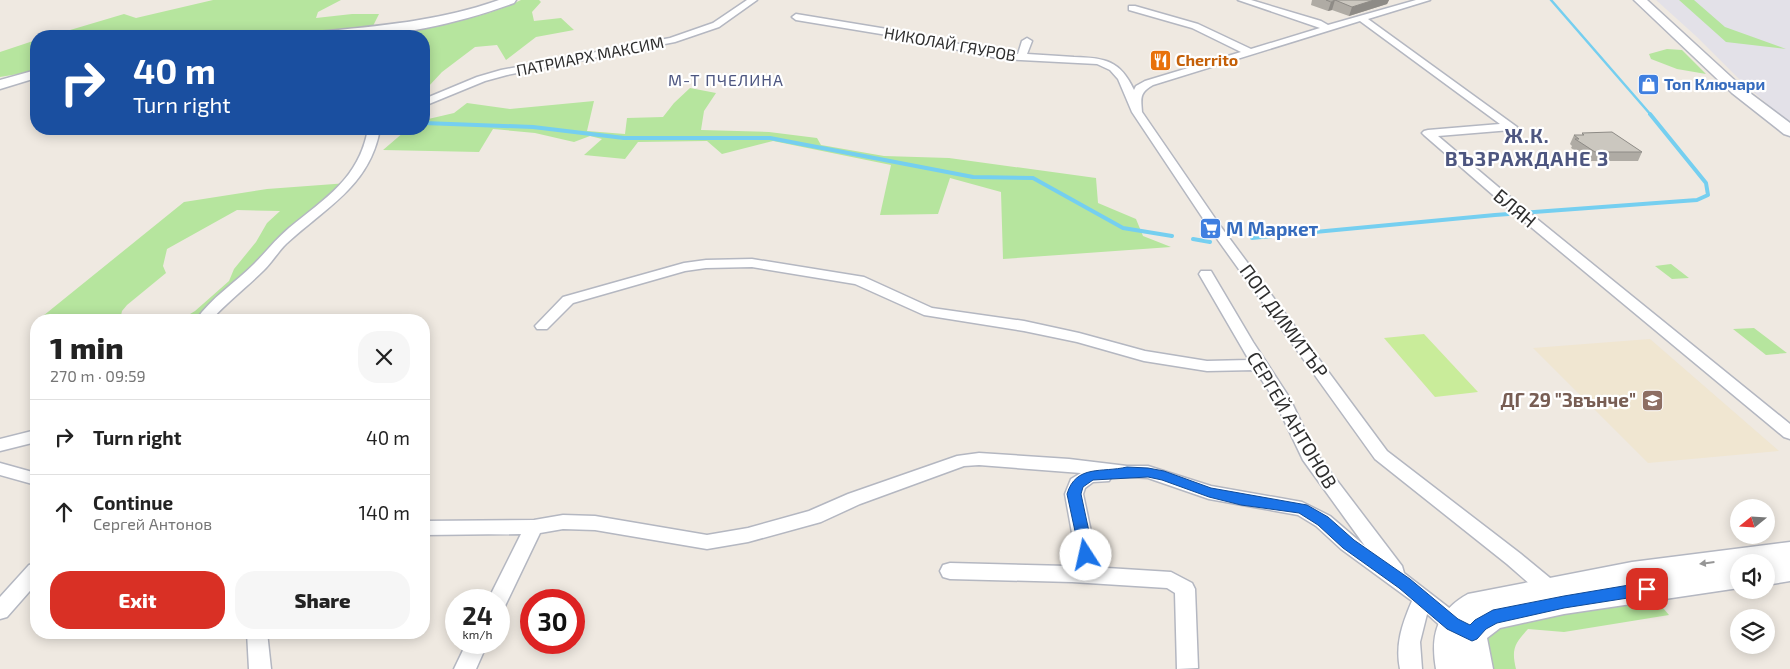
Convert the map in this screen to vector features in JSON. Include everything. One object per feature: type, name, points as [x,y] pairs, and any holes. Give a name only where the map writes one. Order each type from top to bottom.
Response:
[{"type":"street","points":[[376,30],[415,26],[460,17],[510,0]]},
{"type":"street","name":"ПАТРИАРХ МАКСИМ","points":[[430,101],[505,72],[672,40],[716,25],[752,0]]},
{"type":"street","points":[[1242,0],[1318,23],[1327,28]]},
{"type":"street","points":[[1137,112],[1136,97],[1140,88],[1149,83],[1360,18],[1426,0]]},
{"type":"street","points":[[1640,0],[1737,90],[1790,131]]},
{"type":"street","points":[[1132,8],[1195,26],[1250,52]]},
{"type":"street","name":"НИКОЛАЙ ГЯУРОВ","points":[[796,17],[887,32],[1002,56],[1088,60],[1109,64],[1115,68],[1126,83],[1137,112]]},
{"type":"street","name":"БЛЯН","points":[[1360,18],[1511,127],[1428,133],[1521,213],[1790,433]]},
{"type":"street","points":[[1022,56],[1027,41]]},
{"type":"street","points":[[1,85],[30,76]]},
{"type":"street","points":[[1737,90],[1764,120],[1790,141]]},
{"type":"street","name":"ПОП ДИМИТЪР","points":[[1137,112],[1216,228],[1381,455],[1556,595]]},
{"type":"street","points":[[209,314],[260,266],[280,243],[341,190],[357,173],[365,162],[374,142],[374,135]]},
{"type":"street","points":[[542,326],[568,300],[698,265],[752,263],[859,280],[929,312],[1024,326],[1079,338],[1144,356],[1207,366],[1259,365]]},
{"type":"street","name":"СЕРГЕЙ АНТОНОВ","points":[[1206,274],[1259,365],[1281,396],[1309,456],[1404,584]]},
{"type":"street","points":[[0,445],[30,438]]},
{"type":"street","points":[[430,528],[534,527],[563,522],[595,523],[707,542],[748,535],[814,516],[854,499],[963,460],[979,459],[1069,465],[1127,472],[1148,472],[1209,492],[1241,500],[1302,509],[1323,521],[1348,544],[1462,629],[1478,669]]},
{"type":"street","points":[[0,470],[30,478]]},
{"type":"street","points":[[1072,574],[1082,565],[1086,555],[1074,494],[1077,484],[1090,476],[1110,476],[1127,472]]},
{"type":"street","points":[[503,589],[534,527]]},
{"type":"street","points":[[1451,669],[1447,642],[1462,629],[1481,625],[1493,617],[1556,595],[1632,573],[1790,552]]},
{"type":"street","points":[[1775,572],[1790,570]]},
{"type":"street","points":[[950,571],[1072,574],[1171,580],[1185,590],[1187,668]]},
{"type":"street","points":[[0,611],[30,578]]},
{"type":"street","points":[[1556,595],[1730,578]]},
{"type":"street","points":[[1411,669],[1407,655],[1414,619],[1422,599]]},
{"type":"street","points":[[258,639],[260,669]]},
{"type":"street","points":[[465,669],[472,654]]},
{"type":"shaded area","points":[[1656,0],[1790,0],[1790,124],[1741,81]]},
{"type":"shaded area","name":"ДГ 29 \"Звънче\"","points":[[1650,339],[1779,451],[1648,463],[1533,348]]},
{"type":"green space","points":[[213,0],[341,0],[318,12],[316,18],[352,14],[379,14],[371,30],[70,30],[124,14],[136,18]]},
{"type":"green space","points":[[521,0],[539,0],[541,2],[532,12],[534,21],[561,18],[574,30],[536,37],[506,60],[497,45],[475,47],[442,72],[430,85],[430,30],[397,30],[458,21],[501,9]]},
{"type":"green space","points":[[1679,0],[1694,0],[1725,27],[1786,49],[1726,42]]},
{"type":"green space","points":[[30,42],[30,72],[0,77],[0,52]]},
{"type":"green space","points":[[1667,49],[1682,50],[1706,74],[1677,69],[1651,59],[1649,54]]},
{"type":"green space","points":[[690,88],[716,93],[704,111],[701,130],[769,132],[817,138],[821,145],[884,156],[949,158],[1096,178],[1098,203],[1136,219],[1143,236],[1171,247],[1003,259],[1001,192],[950,178],[938,214],[880,215],[891,165],[773,141],[722,154],[707,141],[638,142],[625,159],[584,155],[602,139],[590,136],[574,142],[535,133],[493,129],[479,152],[383,150],[400,135],[430,135],[430,119],[454,113],[467,103],[510,109],[594,101],[587,131],[625,134],[627,118],[663,117]]},
{"type":"green space","points":[[348,183],[209,314],[190,314],[229,281],[234,269],[256,242],[267,223],[280,211],[237,210],[167,249],[163,266],[166,273],[127,305],[121,314],[45,314],[184,202],[267,189]]},
{"type":"green space","points":[[1671,264],[1689,278],[1672,279],[1655,266]]},
{"type":"green space","points":[[1754,328],[1787,353],[1766,355],[1733,329]]},
{"type":"green space","points":[[1424,334],[1478,392],[1435,397],[1384,338]]},
{"type":"green space","points":[[1647,589],[1669,615],[1564,632],[1528,629],[1515,647],[1516,669],[1478,669],[1481,625]]},
{"type":"building","points":[[1335,0],[1374,0],[1352,7]]},
{"type":"building","points":[[1612,132],[1642,152],[1595,152],[1575,139],[1579,139],[1574,135],[1584,135],[1582,133]]},
{"type":"waterway","points":[[1551,0],[1651,115]]},
{"type":"waterway","points":[[1252,238],[1495,215],[1697,200],[1708,195],[1706,183],[1650,114]]},
{"type":"waterway","points":[[430,123],[533,127],[624,138],[770,138],[973,177],[1033,178],[1123,228],[1172,236]]},
{"type":"waterway","points":[[1193,239],[1210,242]]},
{"type":"place","name":"Cherrito","points":[[1160,60]]},
{"type":"place","name":"Топ Ключари","points":[[1648,84]]},
{"type":"place","name":"М Маркет","points":[[1210,229]]},
{"type":"place","name":"ДГ 29 \"Звънче\"","points":[[1652,400]]},
{"type":"district","name":"М-Т ПЧЕЛИНА","points":[[726,80]]},
{"type":"district","name":"Ж.К. ВЪЗРАЖДАНЕ 3","points":[[1527,148]]},
{"type":"route","points":[[1086,555],[1074,494],[1077,484],[1090,476],[1148,472],[1209,492],[1241,500],[1302,509],[1323,521],[1348,544],[1404,584],[1453,624],[1472,634],[1493,617],[1564,602],[1647,589]]}]
